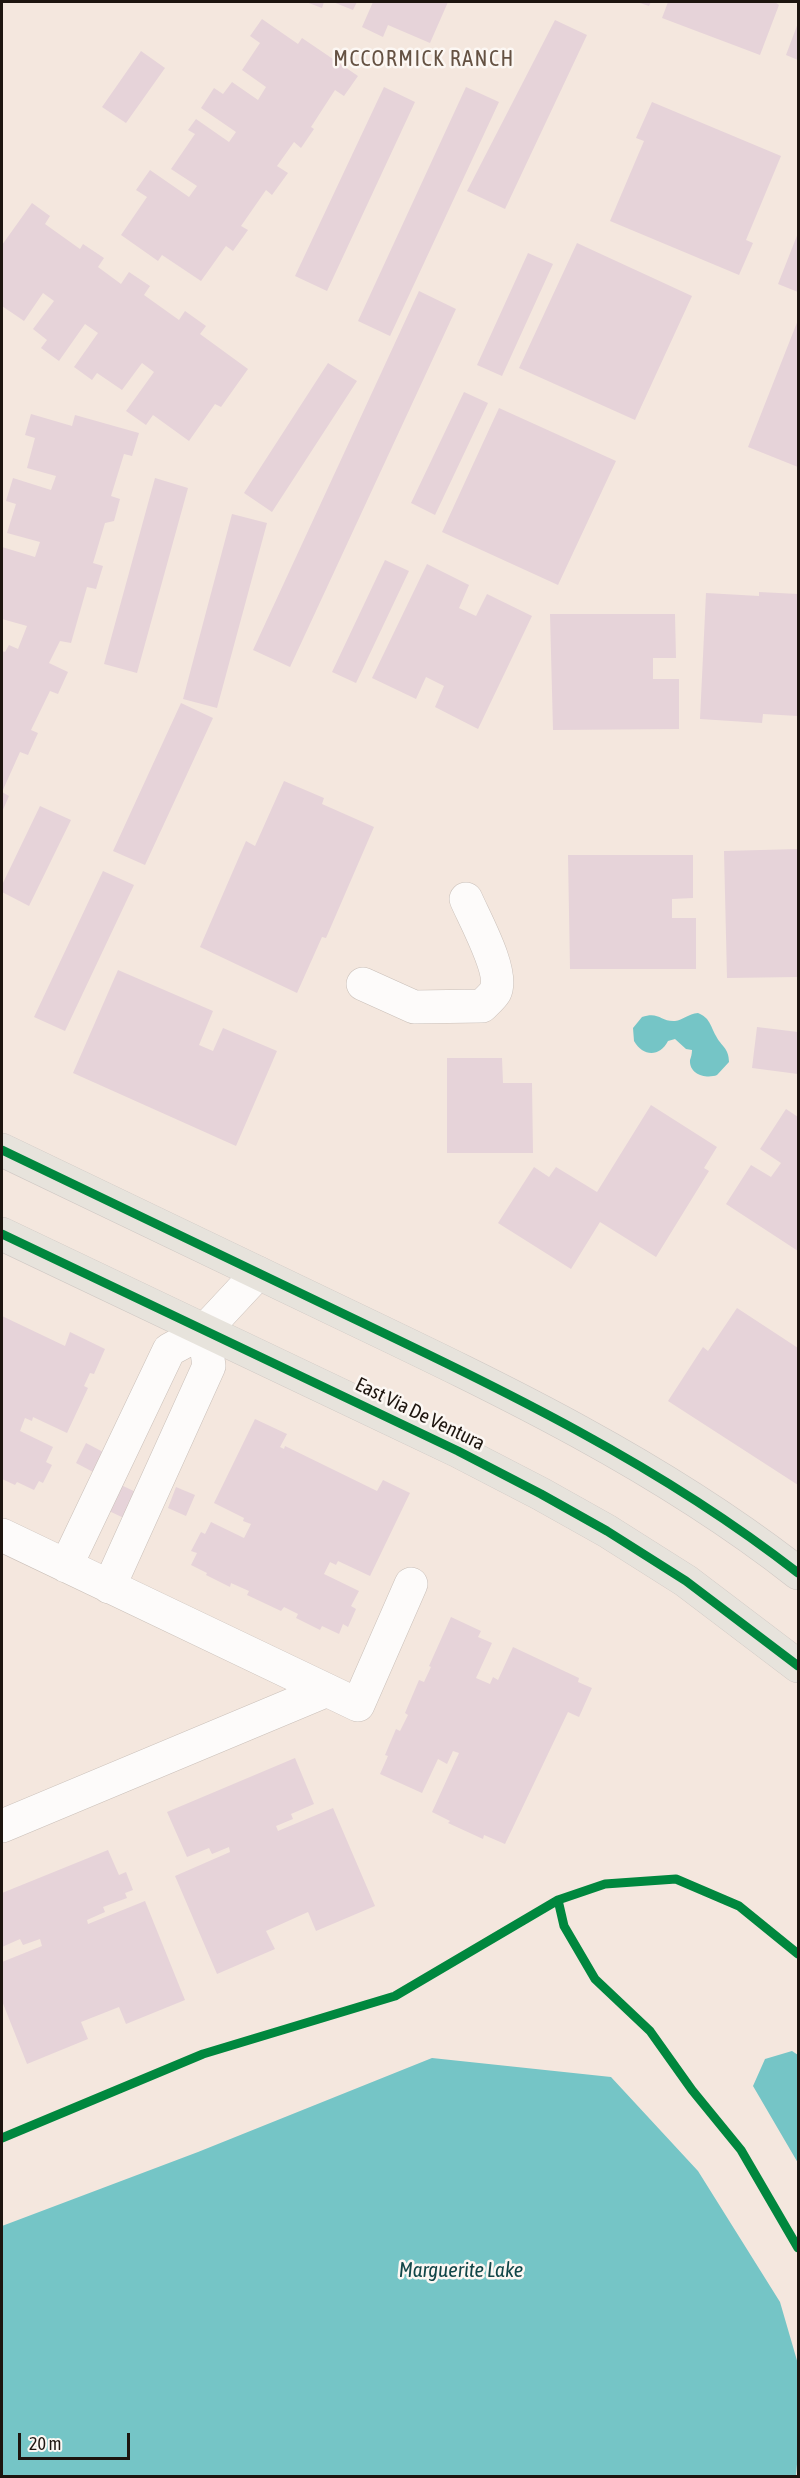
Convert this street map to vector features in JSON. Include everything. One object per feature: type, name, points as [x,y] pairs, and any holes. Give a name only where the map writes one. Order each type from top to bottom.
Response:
[{"type":"main road","points":[[2,1150],[486,1382],[573,1427],[658,1476],[739,1528],[798,1573]]},
{"type":"main road","name":"East Via De Ventura","points":[[2,1234],[458,1451],[607,1531],[686,1581],[798,1666]]},
{"type":"street","points":[[363,984],[414,1007],[482,1006],[496,991],[496,973],[466,899]]},
{"type":"street","points":[[66,1566],[169,1350],[204,1331],[258,1272]]},
{"type":"street","points":[[109,1587],[209,1366],[204,1331]]},
{"type":"street","points":[[2,1535],[358,1705],[411,1584]]},
{"type":"street","points":[[2,1826],[325,1691]]},
{"type":"water","points":[[698,1013],[707,1020],[728,1053],[729,1062],[717,1075],[704,1076],[695,1072],[690,1065],[692,1050],[686,1049],[675,1039],[668,1041],[661,1050],[651,1053],[642,1050],[634,1041],[633,1028],[642,1017],[652,1015],[675,1021]]},
{"type":"water","points":[[792,2051],[798,2055],[798,2163],[753,2086],[765,2059]]},
{"type":"water","name":"Marguerite Lake","points":[[432,2058],[611,2077],[698,2171],[780,2302],[798,2364],[796,2476],[2,2476],[2,2226],[198,2152]]},
{"type":"building","points":[[306,2],[324,2],[322,8]]},
{"type":"building","points":[[333,2],[357,2],[353,10]]},
{"type":"building","points":[[373,2],[448,2],[430,43],[388,25],[383,37],[362,27]]},
{"type":"building","points":[[637,2],[651,2],[649,6]]},
{"type":"building","points":[[668,2],[775,2],[779,5],[760,55],[662,18]]},
{"type":"building","points":[[262,19],[298,44],[302,38],[358,76],[344,96],[335,90],[311,127],[314,129],[301,148],[294,142],[277,166],[288,173],[272,195],[266,190],[241,226],[248,230],[233,251],[226,246],[201,281],[162,255],[158,261],[121,235],[147,197],[136,190],[150,170],[189,197],[197,186],[171,169],[195,134],[188,130],[196,119],[229,142],[236,132],[201,108],[214,88],[223,94],[232,82],[258,100],[266,87],[242,70],[260,43],[250,36]]},
{"type":"building","points":[[555,20],[587,35],[505,209],[467,191]]},
{"type":"building","points":[[798,23],[798,60],[786,55]]},
{"type":"building","points":[[141,51],[165,68],[126,123],[102,107]]},
{"type":"building","points":[[384,87],[415,102],[327,291],[295,276]]},
{"type":"building","points":[[466,87],[499,102],[390,336],[358,321]]},
{"type":"building","points":[[652,102],[781,156],[746,240],[753,243],[739,275],[610,221],[644,141],[636,138]]},
{"type":"building","points":[[32,203],[50,216],[45,224],[80,249],[83,244],[104,258],[98,267],[121,284],[129,272],[150,286],[144,295],[179,320],[185,311],[206,326],[200,334],[248,369],[221,407],[215,404],[189,441],[153,415],[146,425],[126,411],[154,372],[142,363],[122,390],[97,373],[92,380],[74,367],[98,333],[85,324],[59,361],[41,348],[47,340],[33,329],[54,301],[43,293],[24,321],[2,306],[2,245]]},
{"type":"building","points":[[798,233],[798,292],[778,284]]},
{"type":"building","points":[[577,243],[692,296],[635,420],[519,368]]},
{"type":"building","points":[[528,253],[553,264],[502,376],[477,365]]},
{"type":"building","points":[[419,291],[456,309],[290,667],[253,650]]},
{"type":"building","points":[[798,320],[798,467],[748,447]]},
{"type":"building","points":[[328,363],[357,381],[272,512],[244,493]]},
{"type":"building","points":[[464,392],[488,403],[435,515],[411,503]]},
{"type":"building","points":[[499,408],[616,461],[558,585],[442,532]]},
{"type":"building","points":[[31,414],[72,426],[75,415],[139,433],[132,456],[124,454],[111,496],[120,499],[114,521],[105,523],[93,563],[103,566],[96,589],[87,587],[71,643],[60,641],[49,663],[68,672],[58,694],[50,691],[31,730],[38,733],[28,755],[20,752],[2,792],[2,651],[5,652],[9,645],[18,649],[27,626],[2,619],[2,547],[35,557],[40,542],[7,533],[16,504],[6,501],[13,478],[51,490],[56,476],[27,468],[35,438],[25,435]]},
{"type":"building","points":[[155,478],[188,488],[137,673],[104,664]]},
{"type":"building","points":[[232,514],[267,523],[217,708],[183,699]]},
{"type":"building","points":[[385,560],[409,571],[356,683],[332,672]]},
{"type":"building","points":[[427,564],[469,585],[459,608],[476,616],[487,594],[532,616],[478,729],[435,707],[444,686],[426,677],[416,699],[372,678]]},
{"type":"building","points":[[759,592],[798,594],[798,716],[763,714],[762,723],[700,719],[706,593],[759,596]]},
{"type":"building","points":[[550,614],[675,614],[676,658],[653,658],[653,679],[679,679],[679,729],[553,730]]},
{"type":"building","points":[[181,703],[213,718],[145,865],[113,851]]},
{"type":"building","points":[[284,781],[324,798],[322,804],[374,827],[326,938],[322,937],[297,993],[200,947],[246,841],[255,846]]},
{"type":"building","points":[[2,792],[9,796],[2,812]]},
{"type":"building","points":[[40,806],[71,820],[29,906],[2,892],[2,885]]},
{"type":"building","points":[[798,849],[798,977],[727,978],[724,851]]},
{"type":"building","points":[[568,855],[693,855],[693,898],[672,899],[672,918],[696,918],[696,969],[570,969]]},
{"type":"building","points":[[103,871],[134,885],[65,1031],[34,1017]]},
{"type":"building","points":[[118,970],[213,1011],[199,1045],[213,1051],[223,1028],[277,1051],[236,1146],[73,1073]]},
{"type":"building","points":[[757,1027],[798,1032],[798,1074],[752,1068]]},
{"type":"building","points":[[447,1058],[502,1058],[503,1083],[532,1083],[533,1153],[447,1153]]},
{"type":"building","points":[[651,1105],[717,1147],[704,1168],[709,1171],[656,1257],[600,1222],[571,1269],[498,1223],[534,1167],[549,1177],[556,1167],[597,1192]]},
{"type":"building","points":[[786,1109],[798,1117],[798,1251],[726,1204],[751,1165],[771,1177],[781,1163],[760,1149]]},
{"type":"building","points":[[737,1308],[798,1348],[798,1485],[668,1401],[703,1347],[708,1351]]},
{"type":"building","points":[[2,1316],[65,1346],[70,1332],[105,1349],[94,1374],[90,1373],[84,1386],[88,1388],[67,1433],[33,1417],[32,1421],[25,1418],[20,1431],[53,1447],[46,1462],[52,1465],[43,1483],[39,1481],[34,1490],[17,1482],[15,1485],[2,1479]]},
{"type":"building","points":[[255,1419],[287,1434],[280,1447],[284,1449],[285,1446],[377,1491],[383,1480],[410,1493],[370,1576],[338,1561],[336,1565],[330,1562],[324,1574],[359,1591],[351,1606],[356,1609],[348,1627],[343,1624],[339,1634],[322,1626],[320,1630],[296,1618],[298,1614],[284,1607],[281,1611],[247,1595],[249,1591],[231,1583],[230,1587],[191,1565],[197,1553],[191,1551],[201,1532],[205,1534],[211,1522],[244,1538],[251,1524],[214,1503]]},
{"type":"building","points":[[86,1443],[105,1453],[95,1473],[76,1463]]},
{"type":"building","points":[[121,1485],[140,1494],[128,1520],[109,1511]]},
{"type":"building","points":[[176,1487],[195,1495],[186,1516],[168,1508]]},
{"type":"building","points":[[451,1617],[481,1631],[478,1637],[492,1643],[476,1678],[490,1684],[493,1677],[498,1680],[513,1647],[579,1678],[578,1682],[592,1688],[579,1717],[568,1712],[505,1844],[484,1835],[483,1839],[448,1823],[450,1821],[432,1812],[459,1753],[453,1751],[447,1764],[438,1759],[422,1793],[380,1774],[396,1729],[400,1731],[408,1715],[405,1713],[419,1680],[424,1682]]},
{"type":"building","points":[[295,1758],[314,1804],[291,1814],[293,1819],[276,1826],[278,1831],[333,1808],[375,1906],[316,1931],[308,1912],[266,1931],[275,1949],[217,1974],[175,1876],[230,1852],[229,1847],[212,1854],[209,1848],[187,1857],[167,1812]]},
{"type":"building","points":[[108,1850],[119,1875],[126,1872],[133,1890],[125,1893],[127,1898],[103,1907],[105,1912],[87,1920],[88,1924],[145,1901],[185,2000],[126,2024],[119,2007],[81,2022],[88,2039],[27,2064],[2,2001],[2,1962],[42,1946],[40,1939],[23,1945],[20,1939],[2,1947],[2,1893]]},
{"type":"cycle path","points":[[2,1150],[522,1401],[636,1464],[691,1498],[798,1573]]},
{"type":"cycle path","points":[[2,1234],[458,1451],[541,1494],[607,1531],[686,1581],[798,1666]]},
{"type":"cycle path","points":[[2,2138],[203,2054],[395,1996],[558,1900],[605,1884],[676,1879],[739,1906],[798,1954]]},
{"type":"cycle path","points":[[558,1900],[564,1926],[595,1979],[650,2031],[692,2090],[741,2150],[798,2248]]},
{"type":"district","name":"MCCORMICK RANCH","points":[[424,59]]}]
